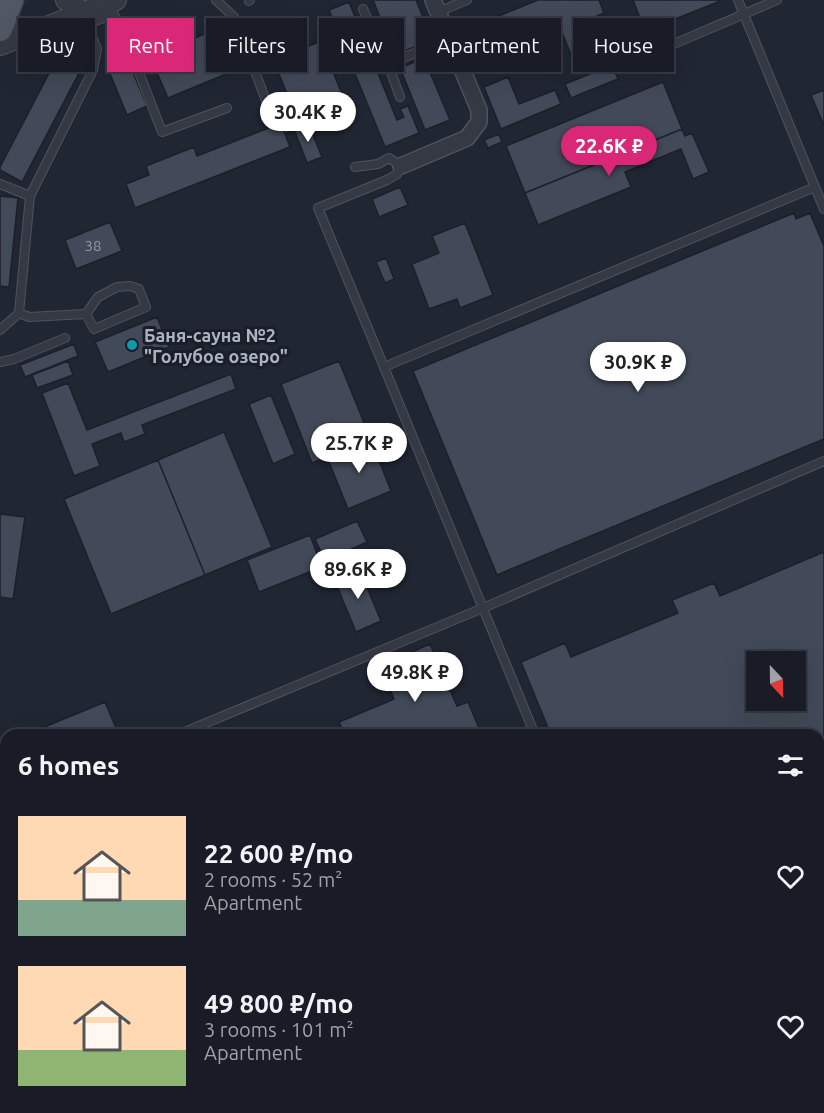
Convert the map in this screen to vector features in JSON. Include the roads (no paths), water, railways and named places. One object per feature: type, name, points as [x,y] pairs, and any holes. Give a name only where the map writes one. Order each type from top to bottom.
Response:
[{"type":"main road","points":[[0,29],[10,0]]},
{"type":"street","points":[[0,45],[78,9],[114,6]]},
{"type":"street","points":[[401,166],[467,138],[479,122],[479,110],[463,72]]},
{"type":"lane","points":[[216,0],[234,17],[267,103]]},
{"type":"lane","points":[[436,6],[466,0]]},
{"type":"lane","points":[[738,0],[824,209]]},
{"type":"lane","points":[[674,44],[777,0]]},
{"type":"lane","points":[[114,6],[162,132],[226,108]]},
{"type":"lane","points":[[0,330],[19,313],[30,196],[93,70],[97,49],[78,9]]},
{"type":"lane","points":[[363,9],[367,18]]},
{"type":"lane","points":[[391,72],[400,97]]},
{"type":"lane","points":[[355,167],[378,164],[389,158],[401,166],[397,174],[387,180],[318,208],[533,729]]},
{"type":"lane","points":[[0,184],[30,196]]},
{"type":"lane","points":[[384,367],[815,187]]},
{"type":"lane","points":[[130,286],[139,289],[146,307],[94,329],[86,314],[98,297],[117,287],[130,286]]},
{"type":"lane","points":[[19,313],[29,317],[86,314]]},
{"type":"lane","points":[[0,362],[14,359],[65,338]]},
{"type":"lane","points":[[191,729],[483,608],[824,462]]},
{"type":"place","name":"Баня-сауна №2 \"Голубое озеро\"","points":[[132,345]]}]
